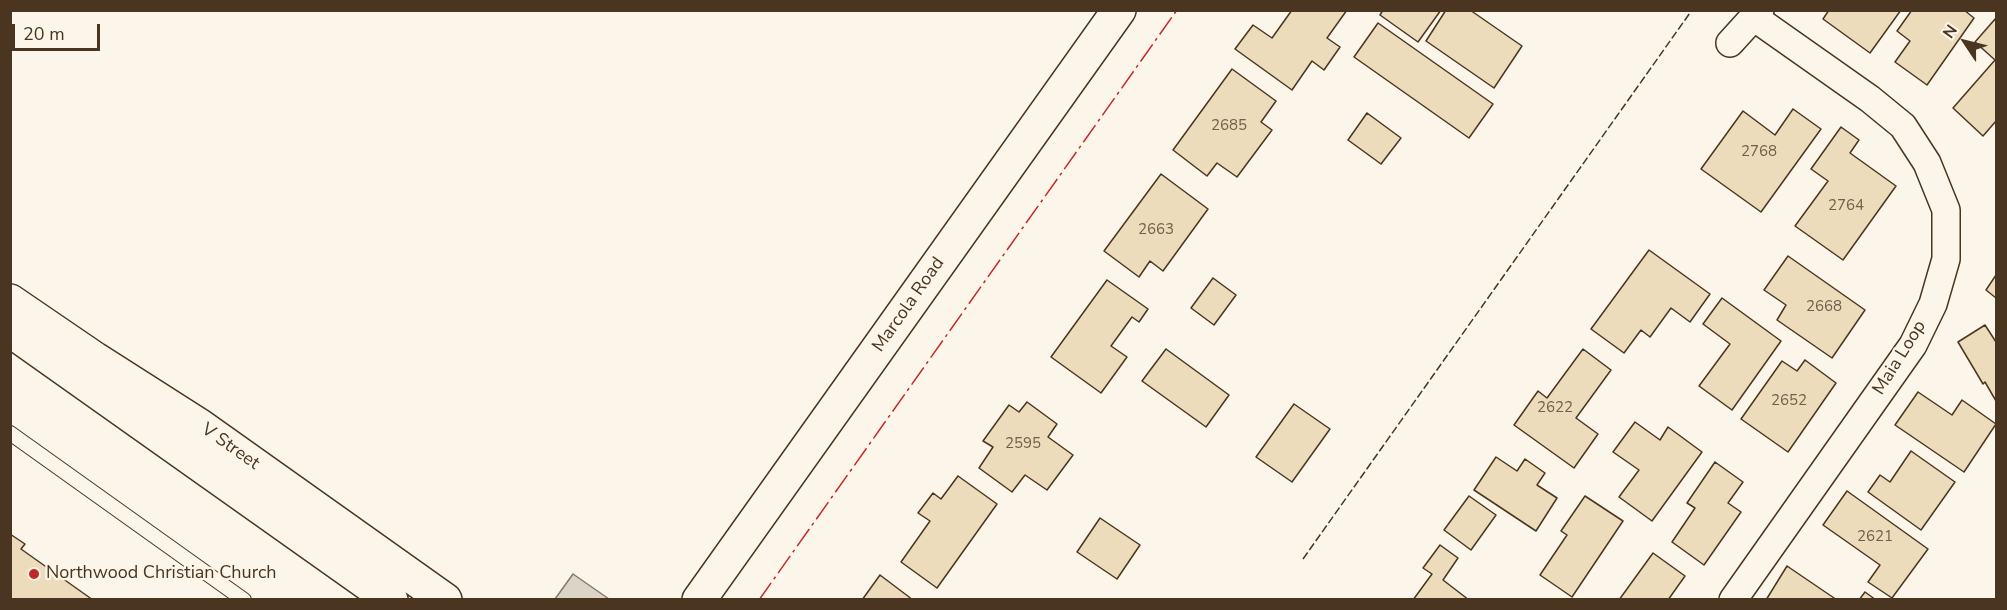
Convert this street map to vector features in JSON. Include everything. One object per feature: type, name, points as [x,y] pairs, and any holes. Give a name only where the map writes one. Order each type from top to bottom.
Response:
[{"type":"street","name":"Marcola Road","points":[[699,600],[1119,10]]},
{"type":"street","points":[[1730,43],[1757,14]]},
{"type":"street","name":"Maia Loop","points":[[1733,600],[1913,345],[1934,304],[1946,259],[1946,210],[1927,163],[1903,126],[1757,14]]},
{"type":"street","name":"V Street","points":[[10,301],[200,426],[445,600]]},
{"type":"street","name":"V Street","points":[[10,330],[391,600]]},
{"type":"lane","points":[[10,433],[244,600]]},
{"type":"shaded area","points":[[573,574],[609,599],[555,599]]},
{"type":"building","points":[[1292,10],[1347,10],[1327,38],[1340,47],[1324,70],[1312,61],[1292,90],[1235,49],[1253,25],[1272,38]]},
{"type":"building","points":[[1383,10],[1441,10],[1418,42],[1380,15]]},
{"type":"building","points":[[1446,10],[1470,10],[1522,46],[1494,88],[1426,41]]},
{"type":"building","points":[[1829,10],[1901,10],[1870,53],[1823,19]]},
{"type":"building","points":[[1912,10],[1964,10],[1974,18],[1927,85],[1895,62],[1910,41],[1897,31]]},
{"type":"building","points":[[1996,18],[1996,121],[1983,136],[1953,108],[1995,60],[1975,42]]},
{"type":"building","points":[[1378,23],[1493,104],[1469,138],[1354,57]]},
{"type":"building","points":[[1232,69],[1276,101],[1261,122],[1272,130],[1237,177],[1217,163],[1207,176],[1173,150]]},
{"type":"building","points":[[1793,109],[1821,129],[1761,212],[1701,169],[1743,111],[1775,135]]},
{"type":"building","points":[[1367,113],[1401,138],[1381,164],[1348,140]]},
{"type":"building","points":[[1841,127],[1859,140],[1850,153],[1896,186],[1843,260],[1795,226],[1828,181],[1811,169]]},
{"type":"building","points":[[1161,174],[1208,209],[1163,271],[1150,261],[1139,277],[1104,251]]},
{"type":"building","points":[[1649,250],[1710,294],[1690,322],[1671,308],[1650,337],[1641,330],[1624,353],[1591,329]]},
{"type":"building","points":[[1788,256],[1865,310],[1832,358],[1777,320],[1786,305],[1764,290]]},
{"type":"building","points":[[1996,275],[1996,298],[1986,290]]},
{"type":"building","points":[[1213,278],[1236,295],[1214,325],[1191,308]]},
{"type":"building","points":[[1107,280],[1148,309],[1139,322],[1132,317],[1111,346],[1127,357],[1101,393],[1051,357]]},
{"type":"building","points":[[1722,298],[1781,341],[1732,410],[1699,386],[1730,344],[1703,324]]},
{"type":"building","points":[[1985,325],[1996,342],[1996,401],[1958,342]]},
{"type":"building","points":[[1166,349],[1229,395],[1206,427],[1142,381]]},
{"type":"building","points":[[1583,349],[1611,370],[1576,418],[1598,434],[1574,468],[1514,425],[1538,391],[1547,398]]},
{"type":"building","points":[[1805,360],[1836,383],[1788,452],[1741,419],[1782,361],[1797,371]]},
{"type":"building","points":[[1918,392],[1952,415],[1962,400],[1996,424],[1964,472],[1895,425]]},
{"type":"building","points":[[1027,402],[1057,424],[1048,437],[1073,455],[1047,490],[1025,475],[1012,492],[979,468],[993,447],[983,441],[1009,405],[1019,412]]},
{"type":"building","points":[[1294,404],[1330,429],[1292,482],[1256,457]]},
{"type":"building","points":[[1635,422],[1660,440],[1668,427],[1702,452],[1652,521],[1619,497],[1639,470],[1613,452]]},
{"type":"building","points":[[1911,451],[1955,482],[1921,530],[1868,492],[1880,475],[1890,482]]},
{"type":"building","points":[[1496,457],[1517,471],[1525,459],[1545,473],[1537,485],[1557,498],[1536,531],[1474,490]]},
{"type":"building","points":[[1715,462],[1743,482],[1728,503],[1741,512],[1704,565],[1672,542],[1695,508],[1687,503]]},
{"type":"building","points":[[958,476],[997,504],[937,588],[901,562],[930,521],[918,513],[933,493],[941,499]]},
{"type":"building","points":[[1847,491],[1928,549],[1892,598],[1868,582],[1880,565],[1823,525]]},
{"type":"building","points":[[1469,496],[1496,515],[1471,550],[1444,530]]},
{"type":"building","points":[[1585,496],[1623,521],[1572,597],[1540,575],[1567,535],[1561,531]]},
{"type":"building","points":[[1100,518],[1140,545],[1117,579],[1077,552]]},
{"type":"building","name":"Northwood Christian Church","points":[[10,534],[25,544],[21,549],[93,600],[10,600]]},
{"type":"building","points":[[1440,545],[1458,558],[1443,580],[1469,600],[1413,600],[1432,574],[1423,568]]},
{"type":"building","points":[[1653,553],[1685,576],[1668,600],[1619,600]]},
{"type":"building","points":[[1787,566],[1837,600],[1766,600]]},
{"type":"building","points":[[880,575],[913,600],[862,600]]},
{"type":"building","points":[[1865,592],[1876,600],[1859,600]]},
{"type":"fence","points":[[1303,559],[1692,10]]},
{"type":"power","points":[[759,600],[1177,10]]},
{"type":"place","name":"Northwood Christian Church","points":[[34,574]]}]
